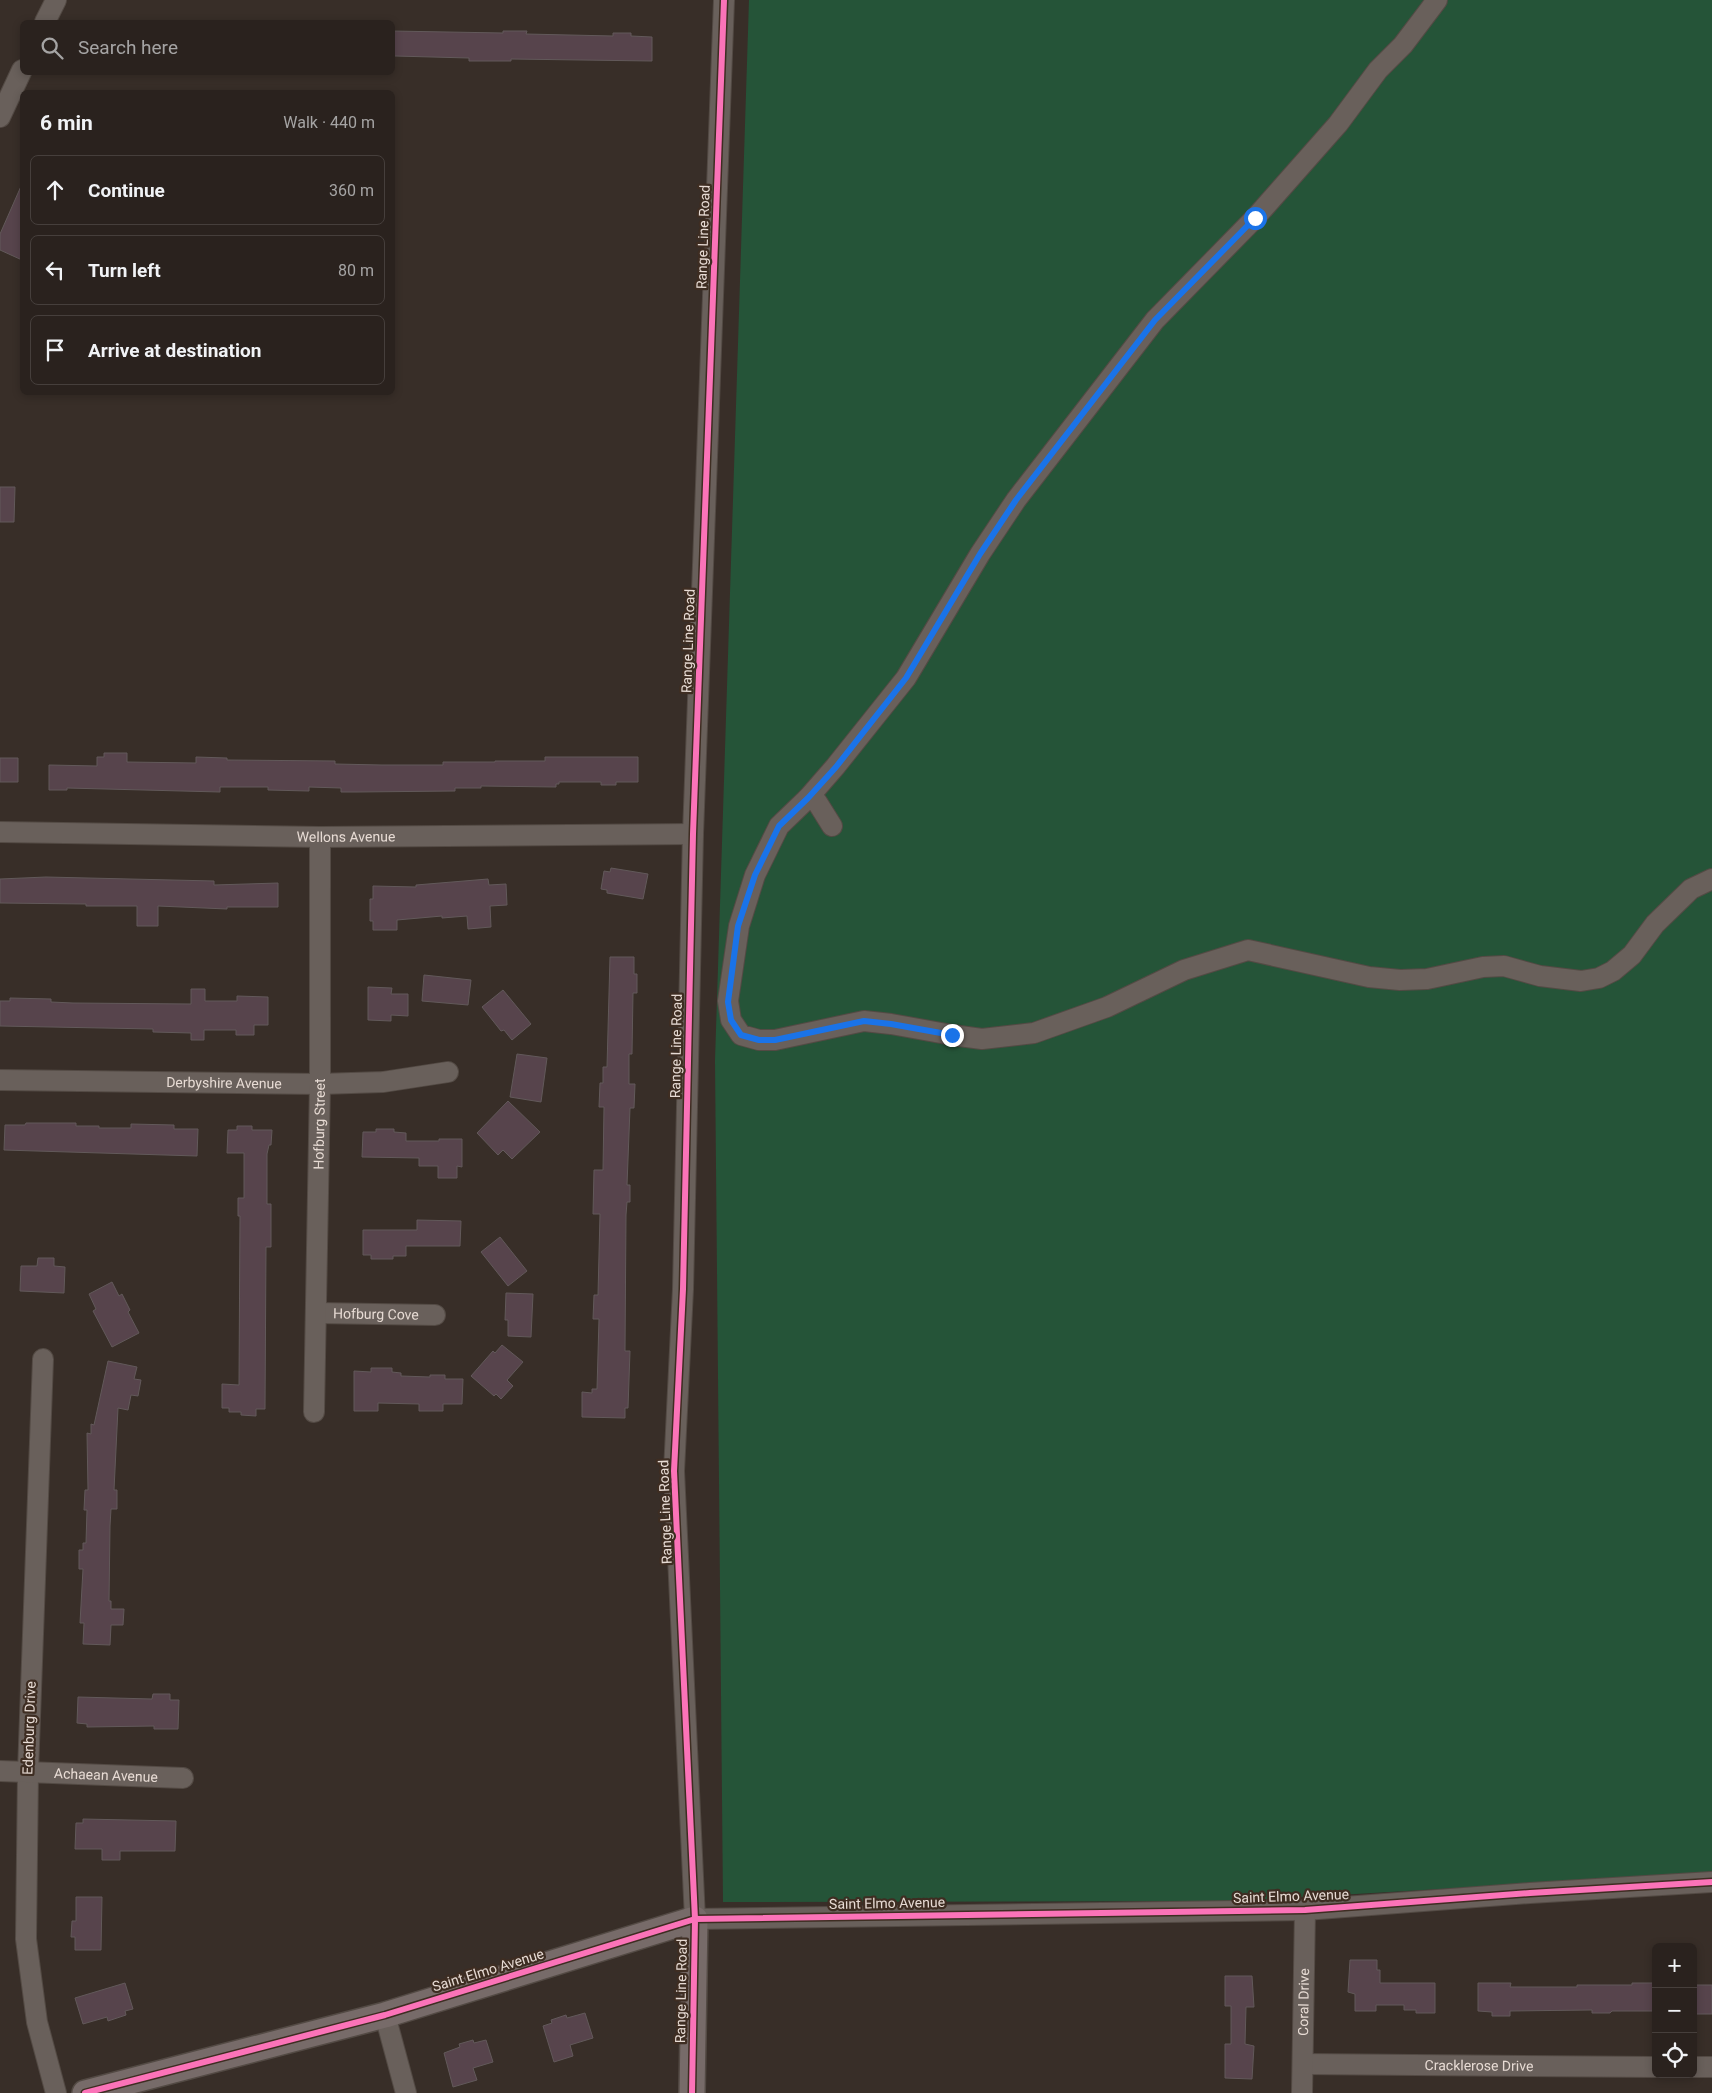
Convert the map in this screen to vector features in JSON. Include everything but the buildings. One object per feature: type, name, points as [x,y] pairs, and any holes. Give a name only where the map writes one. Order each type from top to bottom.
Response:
[{"type":"main road","name":"Saint Elmo Avenue","points":[[86,2093],[137,2087],[385,2015],[695,1919]]},
{"type":"main road","name":"Range Line Road","points":[[692,2093],[695,1919]]},
{"type":"street","points":[[46,20],[56,0]]},
{"type":"street","name":"Range Line Road","points":[[695,1919],[674,1471],[682,1289],[693,834],[724,0]]},
{"type":"street","points":[[1437,0],[1403,45],[1378,70],[1338,124],[1255,218],[1155,320],[1016,500],[980,554],[906,678],[836,767],[779,826],[755,875],[738,926],[728,1002],[731,1020],[741,1035],[759,1040],[775,1040],[864,1021],[982,1039],[1034,1033],[1107,1007],[1184,970],[1248,950],[1369,977],[1400,980],[1427,979],[1483,966],[1504,966],[1540,976],[1581,981],[1599,978],[1613,970],[1632,955],[1656,924],[1691,889],[1712,879]]},
{"type":"street","points":[[0,117],[20,74]]},
{"type":"street","points":[[808,798],[817,802],[832,826]]},
{"type":"street","name":"Wellons Avenue","points":[[0,832],[320,837],[693,834]]},
{"type":"street","name":"Hofburg Street","points":[[314,1412],[320,1084],[320,837]]},
{"type":"street","name":"Derbyshire Avenue","points":[[0,1080],[320,1084],[383,1082],[448,1072]]},
{"type":"street","name":"Hofburg Cove","points":[[317,1313],[435,1315]]},
{"type":"street","name":"Edenburg Drive","points":[[43,1359],[28,1772],[26,1939],[37,2022],[56,2093]]},
{"type":"street","name":"Achaean Avenue","points":[[0,1771],[183,1778]]},
{"type":"street","name":"Saint Elmo Avenue","points":[[695,1919],[1305,1910],[1530,1893],[1712,1882]]},
{"type":"street","name":"Coral Drive","points":[[1302,2093],[1305,1910]]},
{"type":"street","points":[[385,2015],[406,2093]]},
{"type":"street","name":"Cracklerose Drive","points":[[1303,2064],[1652,2067]]},
{"type":"street","points":[[1697,2067],[1712,2067]]},
{"type":"green space","points":[[749,0],[1712,0],[1712,1873],[1235,1901],[723,1902],[715,1061]]},
{"type":"cycle path","points":[[692,2093],[695,1919],[674,1471],[683,1289],[693,834],[724,0]]},
{"type":"cycle path","points":[[85,2093],[385,2015],[695,1919],[1305,1910],[1530,1893],[1712,1882]]},
{"type":"route","points":[[952,1035],[864,1021],[775,1040],[759,1040],[741,1035],[731,1020],[728,1002],[738,926],[755,875],[779,826],[836,767],[906,678],[980,554],[1016,500],[1155,320],[1180,292],[1255,218]]}]
